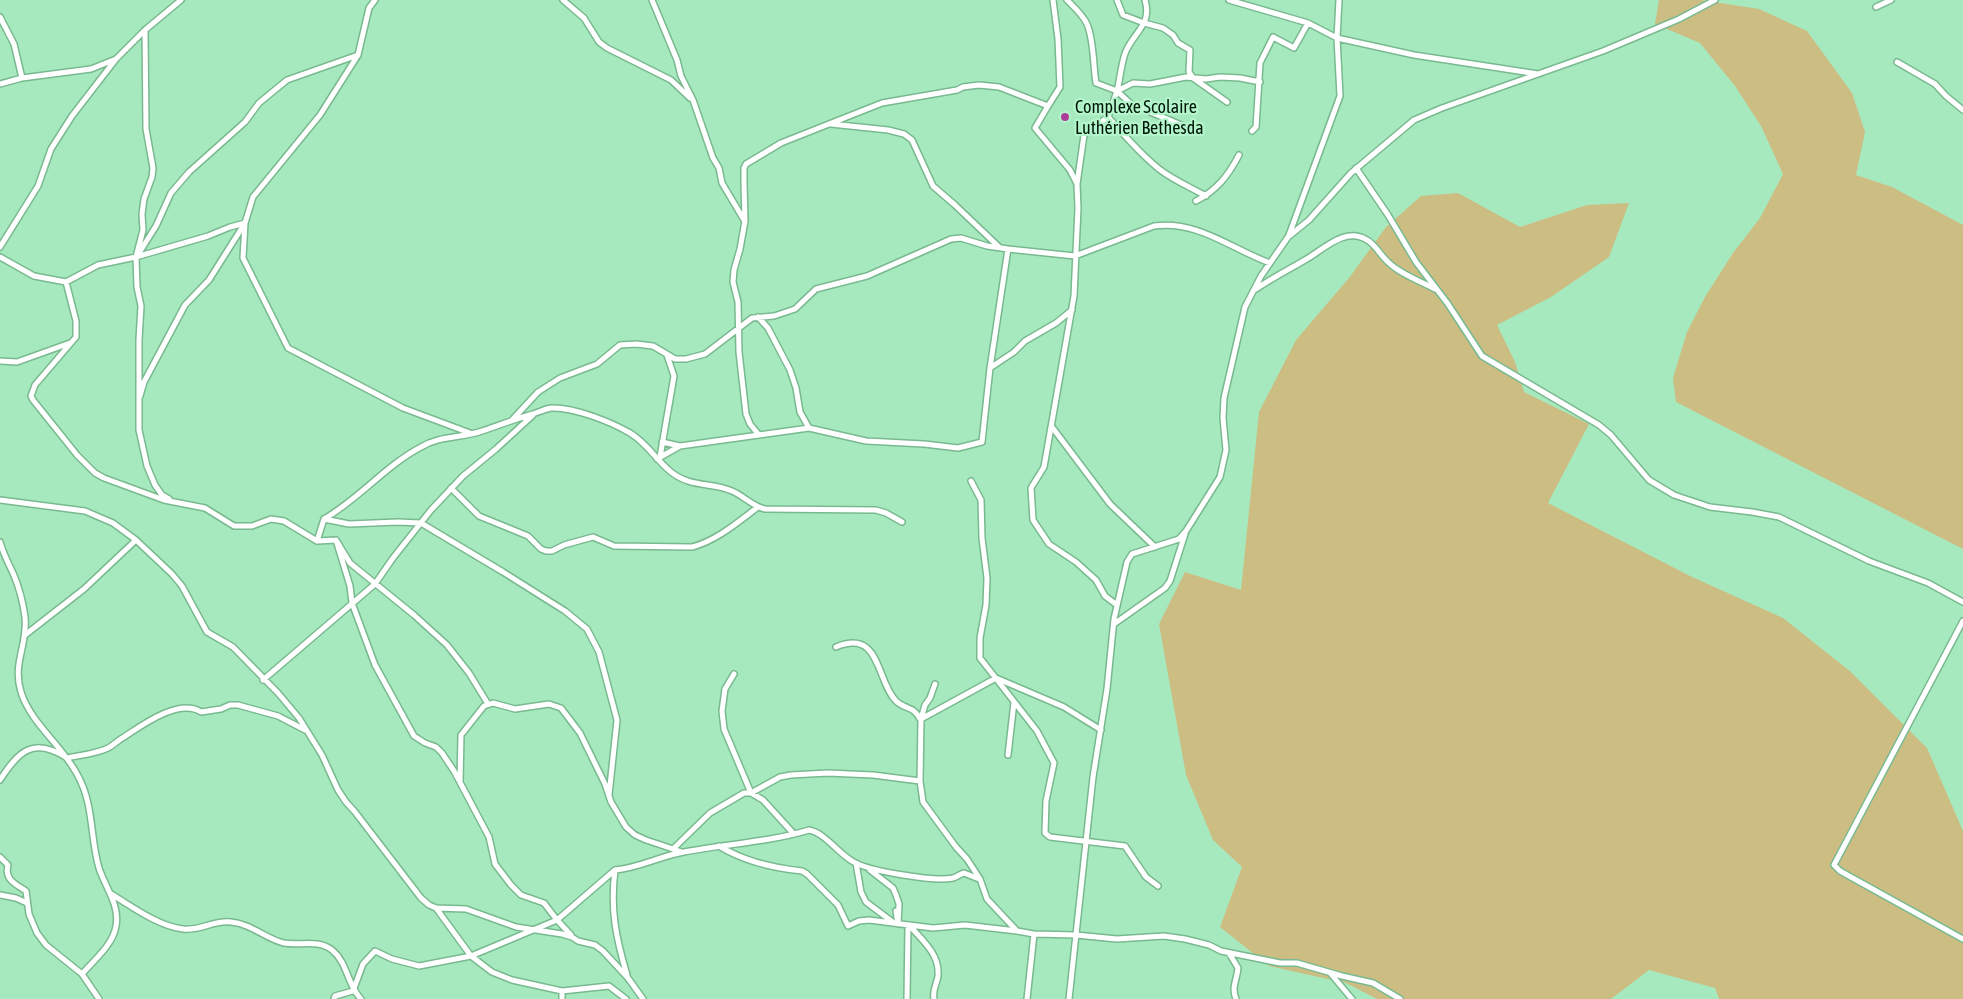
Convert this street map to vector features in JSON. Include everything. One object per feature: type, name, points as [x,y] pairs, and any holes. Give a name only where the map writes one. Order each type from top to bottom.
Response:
[{"type":"street","points":[[0,247],[38,186],[56,139],[116,59],[145,30],[181,0]]},
{"type":"street","points":[[375,0],[369,8],[358,55],[320,115],[253,197],[245,223],[243,258],[288,348],[403,408],[471,433]]},
{"type":"street","points":[[563,0],[584,18],[599,42],[607,48],[671,80],[693,100]]},
{"type":"street","points":[[652,0],[677,60],[681,76],[693,100],[713,158],[719,168],[722,183],[745,221]]},
{"type":"street","points":[[1053,0],[1058,39],[1060,87],[1035,128],[1070,170],[1077,184]]},
{"type":"street","points":[[1067,0],[1087,24],[1092,46],[1092,62],[1096,83],[1117,91],[1131,104],[1191,129]]},
{"type":"street","points":[[1117,0],[1123,15],[1162,28],[1173,35],[1178,43],[1190,50],[1189,72],[1193,78],[1227,102]]},
{"type":"street","points":[[1117,605],[1103,594],[1095,579],[1076,562],[1049,544],[1033,520],[1031,488],[1044,467],[1072,310],[1076,282],[1077,184],[1084,135],[1108,117],[1117,91],[1126,50],[1144,23],[1148,8],[1145,0]]},
{"type":"street","points":[[1228,0],[1308,23],[1337,38],[1414,55],[1539,74]]},
{"type":"street","points":[[1069,999],[1093,777],[1117,605],[1127,562],[1132,554],[1179,539],[1186,531],[1220,476],[1226,450],[1223,418],[1224,398],[1246,307],[1270,263],[1288,237],[1340,96],[1337,38],[1339,0]]},
{"type":"street","points":[[1288,237],[1308,220],[1356,168],[1414,120],[1442,108],[1604,52],[1679,19],[1715,0]]},
{"type":"street","points":[[1876,7],[1891,0]]},
{"type":"street","points":[[0,17],[14,44],[22,78]]},
{"type":"street","points":[[1252,131],[1256,127],[1260,63],[1273,37],[1294,48],[1308,23]]},
{"type":"street","points":[[145,30],[146,129],[153,168],[152,177],[144,199],[143,230],[136,257],[137,287],[141,306],[139,430],[155,485],[162,494],[172,501]]},
{"type":"street","points":[[136,257],[156,226],[171,193],[189,172],[245,122],[259,103],[287,80],[358,55]]},
{"type":"street","points":[[0,84],[22,78],[91,69],[116,59]]},
{"type":"street","points":[[1897,62],[1935,84],[1963,110]]},
{"type":"street","points":[[1117,91],[1133,83],[1150,84],[1186,77],[1240,78],[1260,82]]},
{"type":"street","points":[[759,434],[750,424],[746,414],[739,352],[738,302],[733,276],[745,221],[744,168],[746,164],[781,143],[882,103],[979,85],[998,87],[1048,106]]},
{"type":"street","points":[[1108,117],[1159,169],[1174,180],[1190,186],[1206,196]]},
{"type":"street","points":[[831,124],[888,130],[904,134],[912,140],[933,186],[999,248]]},
{"type":"street","points":[[1196,201],[1206,196],[1224,179],[1239,155]]},
{"type":"street","points":[[1356,168],[1388,215],[1416,262],[1482,356],[1599,425],[1649,480],[1674,495],[1710,507],[1779,517],[1869,561],[1928,583],[1963,602]]},
{"type":"street","points":[[0,257],[34,276],[66,282],[98,265],[136,257],[245,223]]},
{"type":"street","points":[[138,404],[144,382],[185,306],[209,280],[245,223]]},
{"type":"street","points":[[512,419],[538,392],[560,378],[597,364],[620,346],[636,344],[653,346],[675,359],[686,359],[705,354],[739,326],[752,318],[774,316],[795,309],[816,289],[867,276],[951,239],[961,238],[999,248],[1075,256],[1154,226],[1167,224],[1202,231],[1270,263]]},
{"type":"street","points":[[1255,290],[1272,277],[1310,257],[1326,245],[1340,238],[1355,236],[1368,240],[1389,264],[1438,291]]},
{"type":"street","points":[[659,458],[680,446],[809,428],[866,441],[958,448],[982,442],[990,368],[1008,249]]},
{"type":"street","points":[[66,282],[77,328],[76,337],[35,385],[32,396],[33,400],[63,439],[95,473],[164,500],[205,508],[234,526],[252,526],[271,519],[284,521],[317,541],[336,540]]},
{"type":"street","points":[[990,368],[1010,356],[1025,341],[1056,323],[1072,310]]},
{"type":"street","points":[[758,317],[768,328],[790,370],[796,388],[800,412],[809,428]]},
{"type":"street","points":[[0,361],[17,362],[71,343]]},
{"type":"street","points":[[659,458],[674,376],[667,355]]},
{"type":"street","points":[[317,541],[324,519],[340,510],[390,466],[422,446],[447,437],[478,432],[512,419],[550,408],[565,409],[591,416],[624,430],[640,439],[673,473],[703,486],[726,488],[758,507],[765,509],[876,510],[902,522]]},
{"type":"street","points":[[263,680],[375,584],[421,523],[451,488],[535,413]]},
{"type":"street","points":[[1052,427],[1110,504],[1155,547]]},
{"type":"street","points":[[662,442],[680,446]]},
{"type":"street","points":[[971,481],[982,500],[982,538],[987,578],[986,605],[980,638],[980,658],[1042,739],[1054,763],[1046,801],[1045,833],[1050,837],[1125,846],[1146,877],[1158,886]]},
{"type":"street","points":[[451,488],[479,516],[528,536],[541,549],[546,551],[552,551],[571,543],[593,538],[614,546],[692,548],[732,526],[758,507]]},
{"type":"street","points":[[0,500],[85,511],[113,524],[136,540],[172,574],[182,586],[207,632],[233,647],[263,680],[278,693],[299,718],[322,755],[346,802],[428,905],[436,908],[466,909],[516,927],[572,937]]},
{"type":"street","points":[[324,519],[349,524],[421,523],[504,572],[564,611],[587,629],[600,652],[617,720],[609,795]]},
{"type":"street","points":[[1114,624],[1165,588],[1170,581],[1186,531]]},
{"type":"street","points":[[25,635],[84,588],[136,540]]},
{"type":"street","points":[[336,540],[350,563],[414,615],[447,645],[469,673],[488,704]]},
{"type":"street","points":[[336,540],[350,586],[352,603],[375,665],[414,736],[436,747],[442,753],[460,782],[489,837],[495,864],[521,895],[544,902],[556,920],[578,942],[595,946],[603,951],[628,978],[643,999]]},
{"type":"street","points":[[0,542],[18,589],[25,619],[25,635],[17,672],[25,702],[79,777],[89,806],[99,868],[117,913],[114,933],[106,946],[82,974]]},
{"type":"street","points":[[1963,621],[1834,865],[1840,871],[1963,939]]},
{"type":"street","points":[[836,647],[848,642],[858,643],[868,649],[896,700],[914,709],[921,719]]},
{"type":"street","points":[[734,674],[725,689],[722,711],[724,729],[751,793]]},
{"type":"street","points":[[921,719],[996,678]]},
{"type":"street","points":[[996,678],[1064,706],[1101,730]]},
{"type":"street","points":[[935,684],[921,719],[920,780],[923,802],[956,848],[967,859],[980,879],[987,899],[1017,931]]},
{"type":"street","points":[[1008,756],[1014,702]]},
{"type":"street","points":[[460,782],[461,734],[484,706],[493,703],[515,709],[549,704],[561,708],[580,733],[611,802],[626,827],[635,835],[682,852]]},
{"type":"street","points":[[0,780],[20,753],[32,747],[54,750],[66,758],[109,748],[155,717],[183,707],[196,709],[200,712],[238,705],[278,716],[307,731]]},
{"type":"street","points":[[751,793],[780,777],[791,775],[828,773],[920,780]]},
{"type":"street","points":[[674,849],[710,813],[744,793],[751,793],[771,806],[793,833]]},
{"type":"street","points":[[353,991],[363,964],[375,951],[420,966],[471,956],[556,920],[615,870],[631,869],[643,863],[682,852],[808,830],[812,830],[893,888],[899,904],[896,924]]},
{"type":"street","points":[[720,846],[733,854],[760,864],[802,871],[807,874],[838,904],[848,926],[859,921],[869,920],[933,928],[965,925],[1034,934],[1076,935],[1117,939],[1171,937],[1197,942],[1229,953],[1280,963],[1297,962],[1331,973],[1373,983],[1400,999]]},
{"type":"street","points":[[0,857],[8,864],[6,871],[10,881],[26,891],[28,914],[42,939],[82,974],[99,999]]},
{"type":"street","points":[[856,863],[861,892],[866,902],[896,924]]},
{"type":"street","points":[[865,868],[930,878],[952,878],[964,873],[980,879]]},
{"type":"street","points":[[615,870],[614,920],[616,940],[628,978]]},
{"type":"street","points":[[111,894],[158,921],[181,929],[197,930],[210,923],[232,922],[256,929],[270,938],[284,943],[321,944],[333,951],[345,968],[353,991],[361,999]]},
{"type":"street","points":[[0,895],[27,903]]},
{"type":"street","points":[[436,908],[471,956],[492,972],[512,980],[562,991],[609,986],[626,999]]},
{"type":"street","points":[[896,911],[896,924]]},
{"type":"street","points":[[907,999],[908,925]]},
{"type":"street","points":[[908,925],[929,948],[938,964],[938,978],[933,990],[934,999]]},
{"type":"street","points":[[1027,999],[1034,934]]},
{"type":"street","points":[[1229,953],[1238,968],[1233,986],[1236,999]]},
{"type":"street","points":[[1331,973],[1352,999]]},
{"type":"street","points":[[334,999],[336,996],[353,991]]},
{"type":"street","points":[[562,991],[562,999]]},
{"type":"shaded area","points":[[1659,0],[1701,0],[1759,9],[1807,31],[1852,93],[1865,132],[1856,175],[1892,187],[1963,225],[1963,549],[1676,402],[1673,378],[1687,332],[1705,297],[1733,253],[1760,218],[1783,174],[1761,126],[1735,86],[1700,43],[1655,24]]},
{"type":"shaded area","points":[[1458,193],[1520,227],[1587,205],[1629,203],[1609,257],[1551,297],[1497,325],[1515,362],[1524,392],[1589,424],[1548,503],[1690,576],[1783,618],[1851,672],[1927,748],[1963,831],[1963,999],[1719,999],[1715,988],[1649,970],[1611,999],[1377,999],[1346,983],[1269,966],[1220,927],[1242,867],[1213,840],[1186,775],[1159,624],[1185,572],[1241,590],[1259,412],[1296,340],[1349,278],[1386,227],[1421,196]]},
{"type":"place","name":"Complexe Scolaire Luthérien Bethesda","points":[[1065,117]]}]
